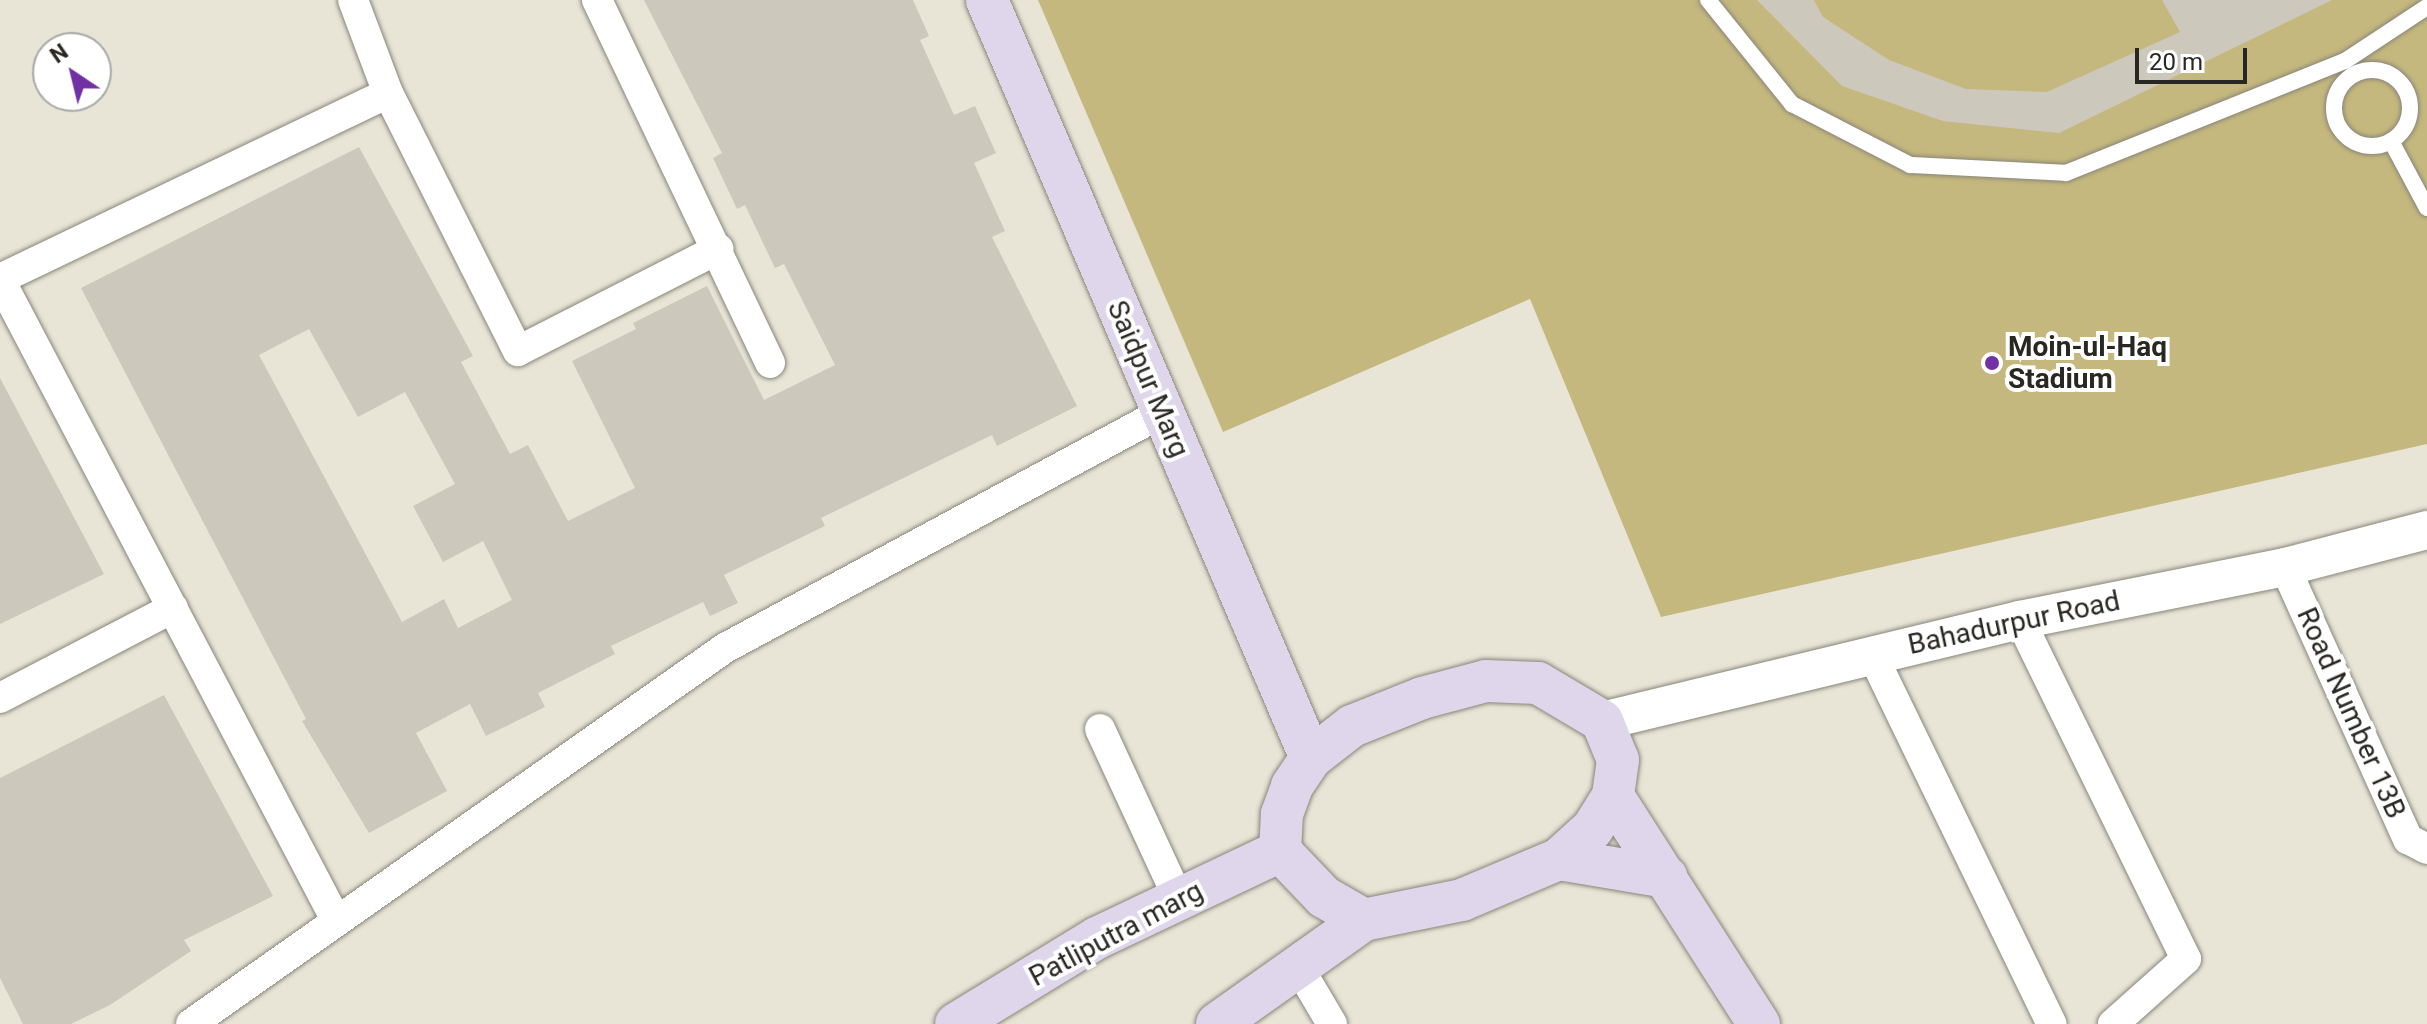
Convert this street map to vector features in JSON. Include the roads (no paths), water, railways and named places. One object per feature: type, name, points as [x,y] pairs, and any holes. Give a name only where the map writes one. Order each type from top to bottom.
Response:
[{"type":"main road","name":"Saidpur Marg","points":[[987,0],[1311,758]]},
{"type":"main road","points":[[1217,1024],[1364,920],[1462,900],[1559,859],[1592,829],[1613,796],[1618,760],[1602,721],[1538,683],[1486,681],[1422,698],[1352,726],[1311,758],[1292,786],[1282,814],[1280,851],[1324,897],[1364,920]]},
{"type":"main road","points":[[1613,796],[1759,1024]]},
{"type":"main road","name":"Patliputra marg","points":[[956,1024],[1097,938],[1280,851]]},
{"type":"main road","points":[[1559,859],[1666,877]]},
{"type":"street","points":[[353,0],[388,93],[518,351],[718,249]]},
{"type":"street","points":[[597,0],[770,363]]},
{"type":"street","points":[[335,918],[0,280],[388,93]]},
{"type":"street","points":[[191,1024],[335,918],[725,648],[1162,413]]},
{"type":"street","name":"Bahadurpur Road","points":[[1602,721],[1872,654],[2020,620],[2285,567],[2427,530]]},
{"type":"street","name":"Road Number 13B","points":[[2285,567],[2408,839],[2427,849]]},
{"type":"street","points":[[0,698],[173,608]]},
{"type":"street","points":[[2020,620],[2186,959],[2113,1024]]},
{"type":"street","points":[[1872,654],[2052,1024]]},
{"type":"street","points":[[1100,729],[1179,900]]},
{"type":"street","points":[[1299,968],[1332,1024]]},
{"type":"lane","points":[[1708,0],[1792,104],[1910,165],[2066,173],[2350,68],[2427,7]]},
{"type":"lane","points":[[2350,68],[2389,74],[2407,91],[2409,116],[2391,141],[2360,145],[2341,129],[2335,118],[2338,93],[2350,68]]},
{"type":"lane","points":[[2391,141],[2427,208]]},
{"type":"place","name":"Moin-ul-Haq Stadium","points":[[1992,363]]}]
